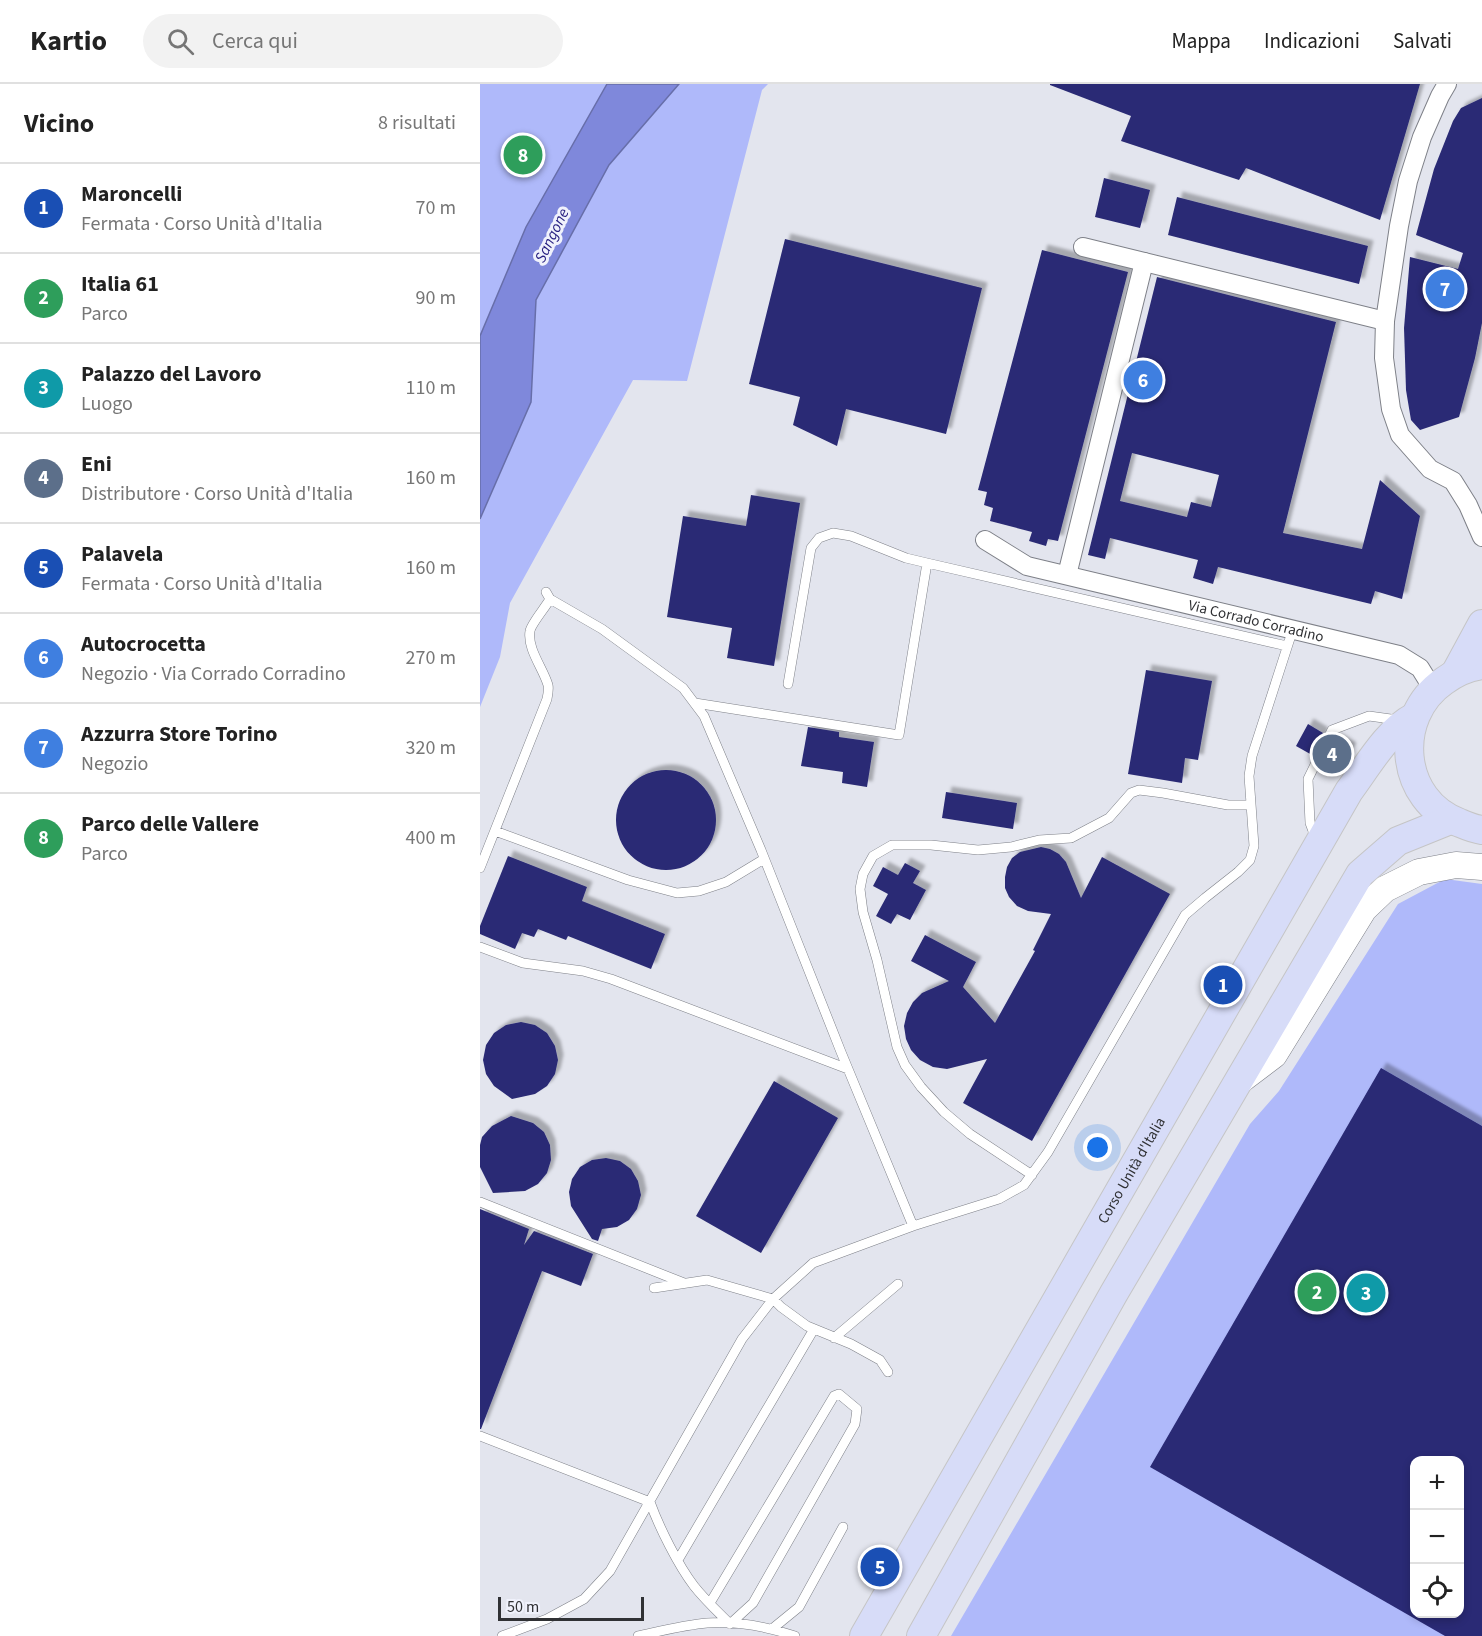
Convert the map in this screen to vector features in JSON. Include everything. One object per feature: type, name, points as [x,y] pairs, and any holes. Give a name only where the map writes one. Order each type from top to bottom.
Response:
[{"type":"main road","points":[[1482,624],[1469,669],[1433,689],[1422,702],[1410,719],[1409,740],[1409,756],[1414,777],[1421,792],[1450,820],[1482,830]]},
{"type":"main road","name":"Corso Unità d'Italia","points":[[864,1636],[1349,791],[1390,736],[1410,719]]},
{"type":"main road","points":[[921,1636],[1114,1293],[1360,874],[1398,841],[1450,820]]},
{"type":"main road","points":[[1236,1084],[1274,1055],[1364,909],[1384,889],[1419,872],[1456,865],[1482,867]]},
{"type":"street","points":[[1448,84],[1440,96],[1422,137],[1408,181],[1385,321],[1384,358],[1391,409],[1400,435],[1430,469],[1453,481],[1468,505],[1482,537]]},
{"type":"street","points":[[1083,247],[1385,321]]},
{"type":"street","points":[[1067,575],[1144,262]]},
{"type":"street","name":"Via Corrado Corradino","points":[[985,540],[1028,566],[1290,637],[1399,655],[1420,668],[1433,689]]},
{"type":"lane","points":[[502,1636],[547,1619],[584,1599],[610,1571],[742,1340],[773,1299],[813,1263],[913,1226],[999,1198],[1024,1185],[1032,1175],[1048,1152],[1185,915],[1250,860],[1254,846],[1248,776],[1252,756],[1290,637],[927,563],[906,558],[851,536],[833,533],[819,538],[810,548],[788,684]]},
{"type":"lane","points":[[694,703],[899,735],[927,563]]},
{"type":"lane","points":[[480,868],[548,699],[549,687],[531,645],[530,633],[532,625],[544,611],[548,596],[602,630],[683,688],[704,716],[913,1226]]},
{"type":"lane","points":[[1318,845],[1310,823],[1308,779],[1332,730],[1369,716],[1410,719]]},
{"type":"lane","points":[[1032,1175],[970,1134],[944,1112],[905,1065],[897,1047],[877,960],[863,912],[860,890],[863,874],[873,856],[892,845],[931,845],[978,850],[1011,847],[1040,840],[1071,838],[1109,818],[1131,793],[1139,790],[1228,805],[1251,805]]},
{"type":"lane","points":[[495,831],[628,879],[677,893],[699,891],[726,882],[764,859]]},
{"type":"lane","points":[[480,947],[522,963],[583,972],[611,979],[848,1070]]},
{"type":"lane","points":[[480,1202],[686,1283]]},
{"type":"lane","points":[[654,1288],[706,1280],[773,1299],[807,1326],[851,1344],[880,1360],[888,1372]]},
{"type":"lane","points":[[834,1338],[898,1284]]},
{"type":"lane","points":[[678,1560],[814,1329]]},
{"type":"lane","points":[[710,1603],[834,1396],[839,1394],[857,1409],[855,1424],[753,1603],[730,1624]]},
{"type":"lane","points":[[480,1436],[650,1502],[689,1579],[730,1624]]},
{"type":"lane","points":[[774,1633],[799,1607],[843,1527]]},
{"type":"lane","points":[[638,1636],[708,1623],[730,1624],[795,1636]]},
{"type":"shaded area","points":[[480,84],[607,84],[526,227],[480,336]]},
{"type":"shaded area","points":[[679,84],[768,84],[762,90],[687,381],[633,380],[510,603],[500,657],[480,707],[480,520],[531,402],[536,300],[609,165]]},
{"type":"shaded area","points":[[1445,879],[1482,884],[1482,1636],[951,1636],[1250,1124],[1279,1091],[1398,904]]},
{"type":"water","name":"Sangone","points":[[607,84],[679,84],[609,165],[536,300],[531,402],[480,519],[480,336],[526,227]]},
{"type":"building","points":[[1050,84],[1420,84],[1380,220],[1246,168],[1239,180],[1121,141],[1131,116]]},
{"type":"building","points":[[1482,98],[1482,323],[1459,417],[1420,430],[1411,420],[1406,390],[1404,328],[1410,257],[1458,269],[1463,253],[1416,235],[1434,169],[1453,121],[1461,108]]},
{"type":"building","points":[[1104,178],[1150,190],[1140,228],[1095,217]]},
{"type":"building","points":[[1177,197],[1368,246],[1359,284],[1168,235]]},
{"type":"building","points":[[785,239],[982,288],[946,434],[846,409],[837,446],[793,425],[800,397],[749,384]]},
{"type":"building","points":[[1042,250],[1128,272],[1058,541],[1048,539],[1046,546],[1029,541],[1032,532],[990,521],[993,508],[984,505],[987,492],[978,490]]},
{"type":"building","points":[[1157,277],[1336,322],[1283,533],[1362,549],[1380,480],[1420,516],[1402,599],[1375,591],[1371,604],[1218,567],[1213,584],[1193,578],[1198,560],[1110,538],[1105,559],[1088,555]],"holes":[[[1132,453],[1219,475],[1211,507],[1191,502],[1187,517],[1120,501]]]},
{"type":"building","points":[[751,495],[800,503],[774,666],[727,658],[732,628],[667,617],[683,516],[746,526]]},
{"type":"building","points":[[1146,670],[1212,681],[1198,760],[1185,758],[1182,783],[1128,774]]},
{"type":"building","points":[[1308,724],[1323,733],[1312,755],[1296,746]]},
{"type":"building","points":[[808,727],[839,732],[839,737],[874,742],[867,787],[842,783],[843,772],[801,766]]},
{"type":"building","points":[[1335,739],[1351,748],[1339,770],[1324,762]]},
{"type":"building","points":[[666,770],[694,778],[708,792],[716,820],[708,848],[694,862],[666,870],[638,862],[624,848],[616,820],[624,792],[638,778]]},
{"type":"building","points":[[946,792],[1017,803],[1013,829],[942,818]]},
{"type":"building","points":[[1041,847],[1059,854],[1066,862],[1081,898],[1102,857],[1170,894],[1032,1141],[963,1103],[987,1059],[947,1069],[933,1067],[920,1060],[911,1050],[904,1026],[913,1002],[922,993],[949,981],[911,961],[925,935],[976,962],[963,987],[995,1023],[1035,951],[1033,950],[1051,914],[1028,911],[1017,906],[1005,888],[1007,867],[1012,858],[1020,852]]},
{"type":"building","points":[[508,856],[587,887],[582,901],[665,934],[651,969],[568,936],[566,940],[538,929],[534,937],[522,933],[515,949],[480,934],[480,926]]},
{"type":"building","points":[[905,863],[920,871],[913,883],[926,890],[910,920],[897,914],[891,924],[876,916],[888,894],[873,886],[883,867],[898,875]]},
{"type":"building","points":[[521,1022],[535,1025],[547,1033],[555,1046],[558,1060],[555,1074],[547,1086],[535,1094],[512,1099],[494,1086],[486,1074],[483,1060],[486,1045],[494,1033],[506,1025]]},
{"type":"building","points":[[1381,1068],[1482,1126],[1482,1636],[1445,1636],[1414,1618],[1464,1618],[1464,1456],[1410,1456],[1410,1616],[1150,1467]]},
{"type":"building","points":[[774,1081],[838,1118],[761,1253],[696,1216]]},
{"type":"building","points":[[511,1116],[533,1123],[544,1132],[550,1145],[551,1160],[547,1173],[538,1184],[525,1191],[493,1193],[480,1167],[480,1145],[482,1137],[492,1126]]},
{"type":"building","points":[[606,1158],[620,1161],[631,1169],[638,1181],[641,1195],[637,1209],[629,1220],[617,1227],[602,1229],[598,1241],[592,1239],[571,1206],[569,1192],[572,1179],[580,1167],[592,1160]]},
{"type":"building","points":[[480,1209],[529,1229],[524,1245],[534,1231],[593,1254],[581,1286],[542,1271],[481,1429],[480,1429]]},
{"type":"place","name":"Parco delle Vallere","points":[[523,155]]},
{"type":"place","name":"Azzurra Store Torino","points":[[1445,289]]},
{"type":"place","name":"Autocrocetta","points":[[1143,380]]},
{"type":"place","name":"Eni","points":[[1332,754]]},
{"type":"place","name":"Maroncelli","points":[[1223,985]]},
{"type":"place","name":"Italia 61","points":[[1317,1292]]},
{"type":"place","name":"Palazzo del Lavoro","points":[[1366,1293]]},
{"type":"place","name":"Palavela","points":[[880,1567]]}]
